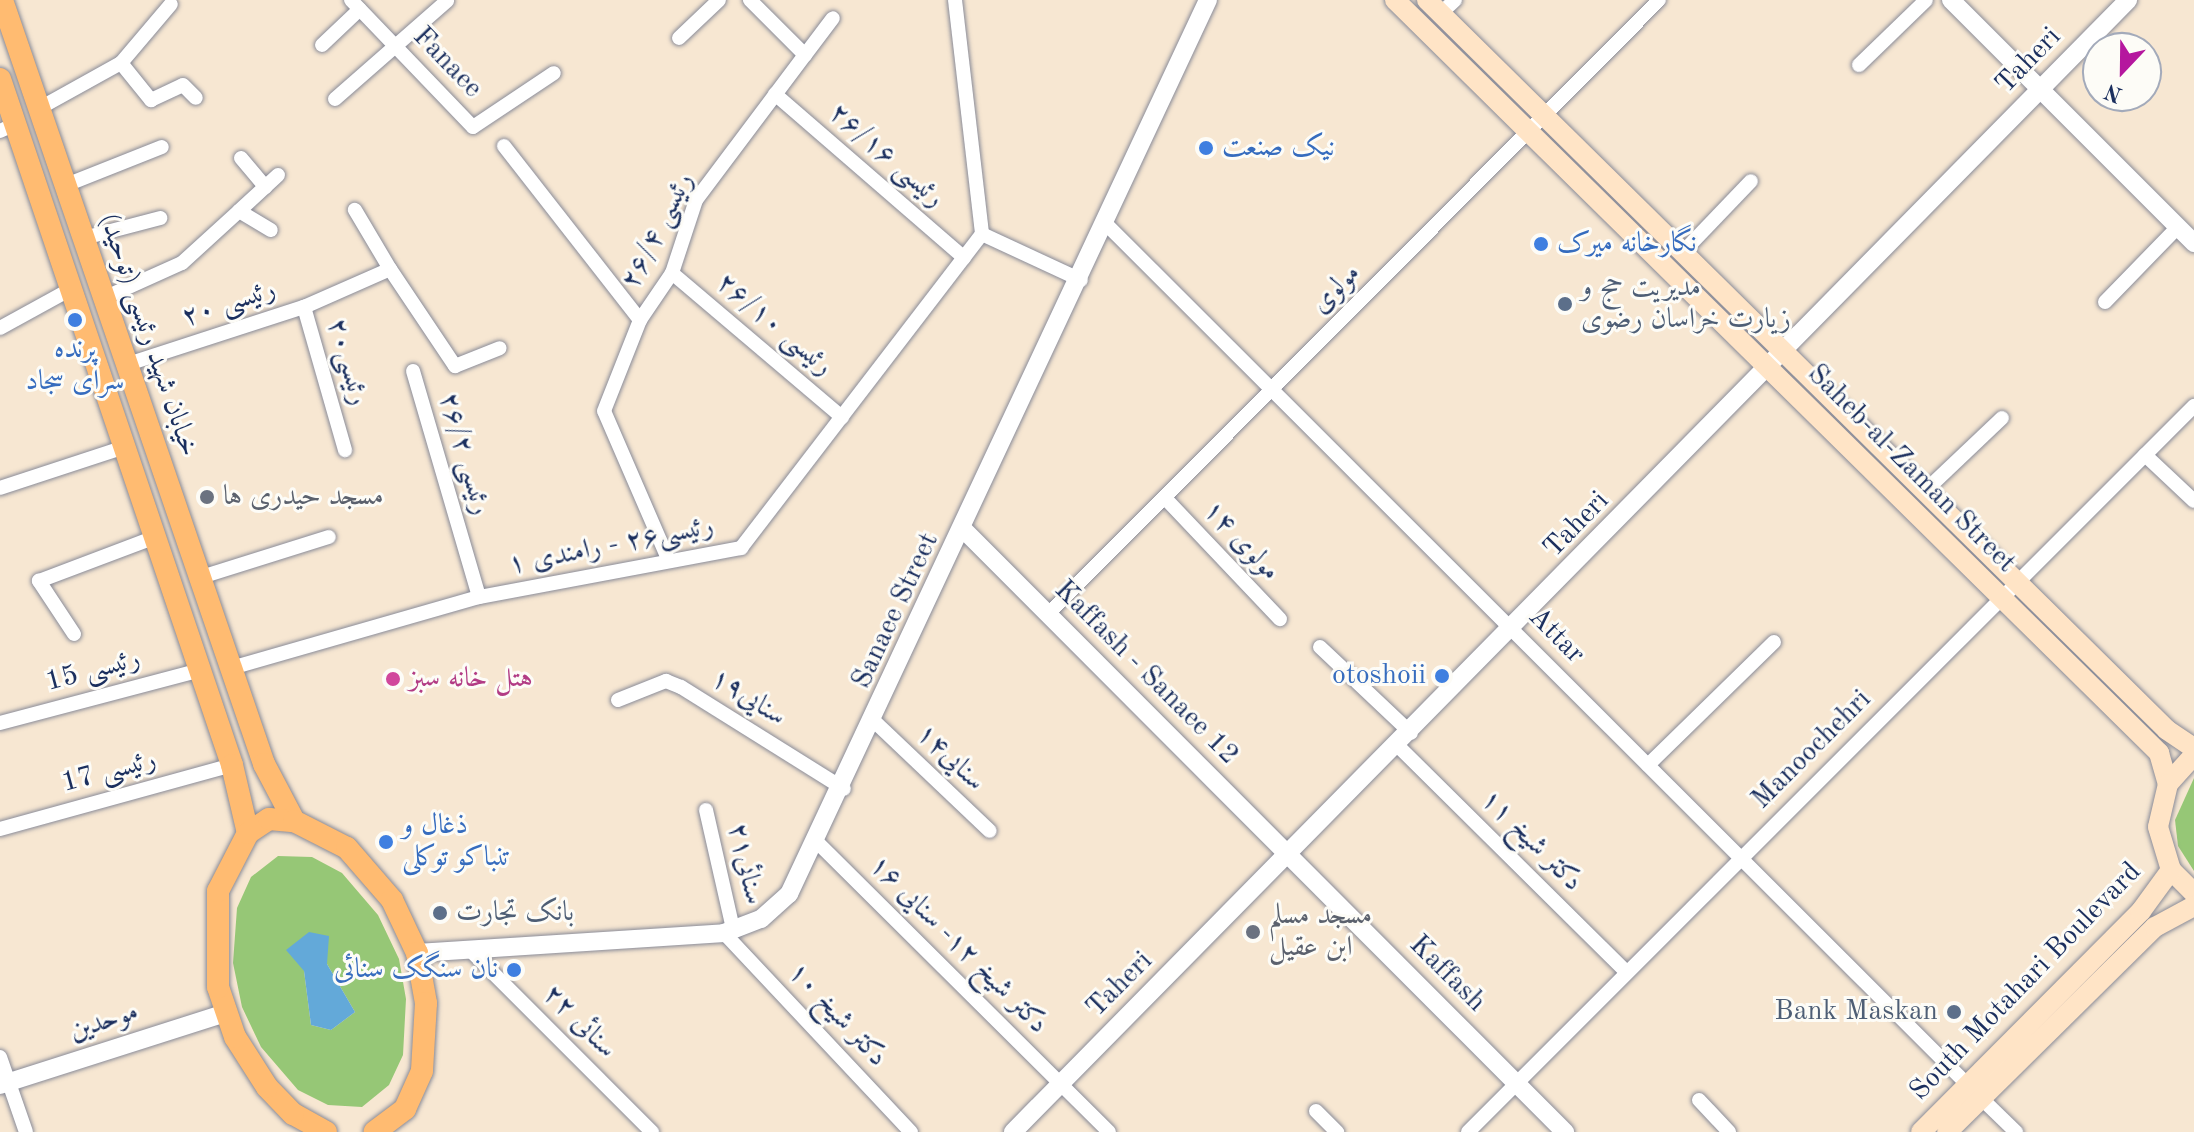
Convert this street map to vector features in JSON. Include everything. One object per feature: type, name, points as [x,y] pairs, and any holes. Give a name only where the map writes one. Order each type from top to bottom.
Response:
[{"type":"main road","name":"خیابان شهید رئیسی (توحید)","points":[[2,0],[264,764],[294,821]]},
{"type":"main road","name":"Saheb-al-Zaman Street","points":[[1395,0],[2159,753],[2168,784]]},
{"type":"main road","name":"Saheb-al-Zaman Street","points":[[1441,4],[1545,116],[2017,582],[2194,748]]},
{"type":"main road","name":"خیابان شهید رئیسی (توحید)","points":[[0,79],[7,128],[71,289],[122,448],[232,765],[248,833]]},
{"type":"main road","points":[[2194,755],[2168,784],[2158,827],[2171,870],[2194,893]]},
{"type":"main road","points":[[326,1132],[293,1114],[267,1087],[225,1013],[213,928],[218,891],[248,833],[269,819],[294,821],[347,848],[373,875],[417,953],[427,1034],[422,1071],[405,1109],[402,1132]]},
{"type":"main road","name":"South Motahari Boulevard","points":[[1947,1132],[1974,1091],[2141,911],[2171,870]]},
{"type":"main road","name":"South Motahari Boulevard","points":[[1921,1132],[1974,1091],[2155,927],[2194,906]]},
{"type":"main road","points":[[375,1132],[405,1109]]},
{"type":"street","points":[[679,38],[719,0]]},
{"type":"street","points":[[750,0],[805,55]]},
{"type":"street","points":[[955,0],[982,234],[1081,280]]},
{"type":"street","name":"Sanaee Street","points":[[417,953],[728,931],[761,919],[789,894],[844,789],[1107,225],[1208,0]]},
{"type":"street","name":"مولوی","points":[[1048,614],[1659,0]]},
{"type":"street","points":[[1859,65],[1926,0]]},
{"type":"street","points":[[1951,0],[2194,243]]},
{"type":"street","name":"Taheri","points":[[1013,1132],[1513,631],[2128,0]]},
{"type":"street","points":[[335,99],[447,1]]},
{"type":"street","points":[[38,109],[121,63],[171,4]]},
{"type":"street","points":[[322,45],[355,4]]},
{"type":"street","name":"Fanaee","points":[[355,4],[473,127],[554,73]]},
{"type":"street","name":"رئیسی ۲۶/۴","points":[[669,561],[603,420],[640,320],[672,273],[696,200],[833,18]]},
{"type":"street","points":[[121,63],[151,100],[183,85],[196,98]]},
{"type":"street","name":"رئیسی ۲۶/۱۶","points":[[775,94],[964,258]]},
{"type":"street","points":[[504,146],[640,320]]},
{"type":"street","points":[[66,185],[162,147]]},
{"type":"street","points":[[241,158],[265,187]]},
{"type":"street","points":[[104,298],[182,263],[278,175]]},
{"type":"street","points":[[1683,252],[1751,181]]},
{"type":"street","points":[[355,210],[455,366],[500,348]]},
{"type":"street","points":[[239,211],[271,230]]},
{"type":"street","points":[[84,238],[160,218]]},
{"type":"street","name":"Attar","points":[[1107,225],[2016,1132]]},
{"type":"street","points":[[2105,302],[2178,227]]},
{"type":"street","name":"رئیسی۲۶ - رامندی ۱","points":[[231,668],[479,597],[741,548],[982,234]]},
{"type":"street","name":"رئیسی۲۰","points":[[345,450],[304,307],[390,269]]},
{"type":"street","name":"رئیسی ۲۶/۱۰","points":[[672,273],[842,417]]},
{"type":"street","points":[[0,328],[71,289]]},
{"type":"street","name":"رئیسی ۲۰","points":[[125,365],[304,307]]},
{"type":"street","name":"رئیسی ۲۶/۲","points":[[413,371],[479,597]]},
{"type":"street","name":"Manoochehri","points":[[1468,1132],[2194,406]]},
{"type":"street","points":[[1925,491],[2002,418]]},
{"type":"street","points":[[0,488],[122,448]]},
{"type":"street","points":[[2145,455],[2194,501]]},
{"type":"street","name":"مولوی ۱۴","points":[[1165,498],[1280,619]]},
{"type":"street","name":"Kaffash - Sanaee 12","points":[[964,530],[1289,855]]},
{"type":"street","points":[[198,578],[329,537]]},
{"type":"street","points":[[74,634],[39,581],[153,538]]},
{"type":"street","points":[[1648,765],[1774,642]]},
{"type":"street","name":"دکتر شیخ ۱۱","points":[[1320,647],[1627,973]]},
{"type":"street","name":"رئیسی 15","points":[[0,723],[200,670]]},
{"type":"street","name":"سنایی۱۹","points":[[618,700],[666,681],[681,687],[844,789]]},
{"type":"street","name":"سنایی۱۴","points":[[875,722],[990,831]]},
{"type":"street","name":"رئیسی 17","points":[[0,829],[232,765]]},
{"type":"street","name":"سنائی٢١","points":[[706,810],[728,931]]},
{"type":"street","name":"دکتر شیخ ۱۲- سنایی ۱۶","points":[[818,843],[1109,1132]]},
{"type":"street","name":"Kaffash","points":[[1289,855],[1565,1132]]},
{"type":"street","name":"دکتر شیخ ۱۰","points":[[728,931],[911,1132]]},
{"type":"street","name":"سنائی ۲۲","points":[[469,949],[652,1132]]},
{"type":"street","name":"موحدین","points":[[4,1084],[225,1013]]},
{"type":"street","points":[[0,1057],[4,1084],[26,1132]]},
{"type":"street","points":[[1699,1100],[1729,1132]]},
{"type":"street","points":[[1316,1111],[1337,1132]]},
{"type":"green space","points":[[2194,778],[2194,871],[2178,846],[2175,820]]},
{"type":"green space","points":[[278,856],[312,857],[342,873],[378,915],[399,959],[406,999],[403,1055],[389,1085],[362,1107],[328,1105],[298,1090],[261,1047],[242,1007],[233,963],[237,908],[251,877]],"holes":[[[327,964],[355,1012],[331,1030],[311,1025],[304,971]]]},
{"type":"water","points":[[309,932],[329,936],[327,964],[355,1012],[331,1030],[311,1025],[304,971],[286,950]]},
{"type":"place","name":"نیک صنعت","points":[[1206,148]]},
{"type":"place","name":"نگارخانه میرک","points":[[1541,244]]},
{"type":"place","name":"مدیریت حج و زیارت خراسان رضوی","points":[[1565,304]]},
{"type":"place","name":"پرنده سرای سجاد","points":[[75,320]]},
{"type":"place","name":"مسجد حیدری ها","points":[[207,497]]},
{"type":"place","name":"otoshoii","points":[[1442,676]]},
{"type":"place","name":"هتل خانه سبز","points":[[393,679]]},
{"type":"place","name":"ذغال و تنباکو توکلی","points":[[386,842]]},
{"type":"place","name":"بانک تجارت","points":[[440,913]]},
{"type":"place","name":"مسجد مسلم ابن عقیل","points":[[1253,932]]},
{"type":"place","name":"نان سنگک سنائی","points":[[514,970]]},
{"type":"place","name":"Bank Maskan","points":[[1954,1012]]}]
